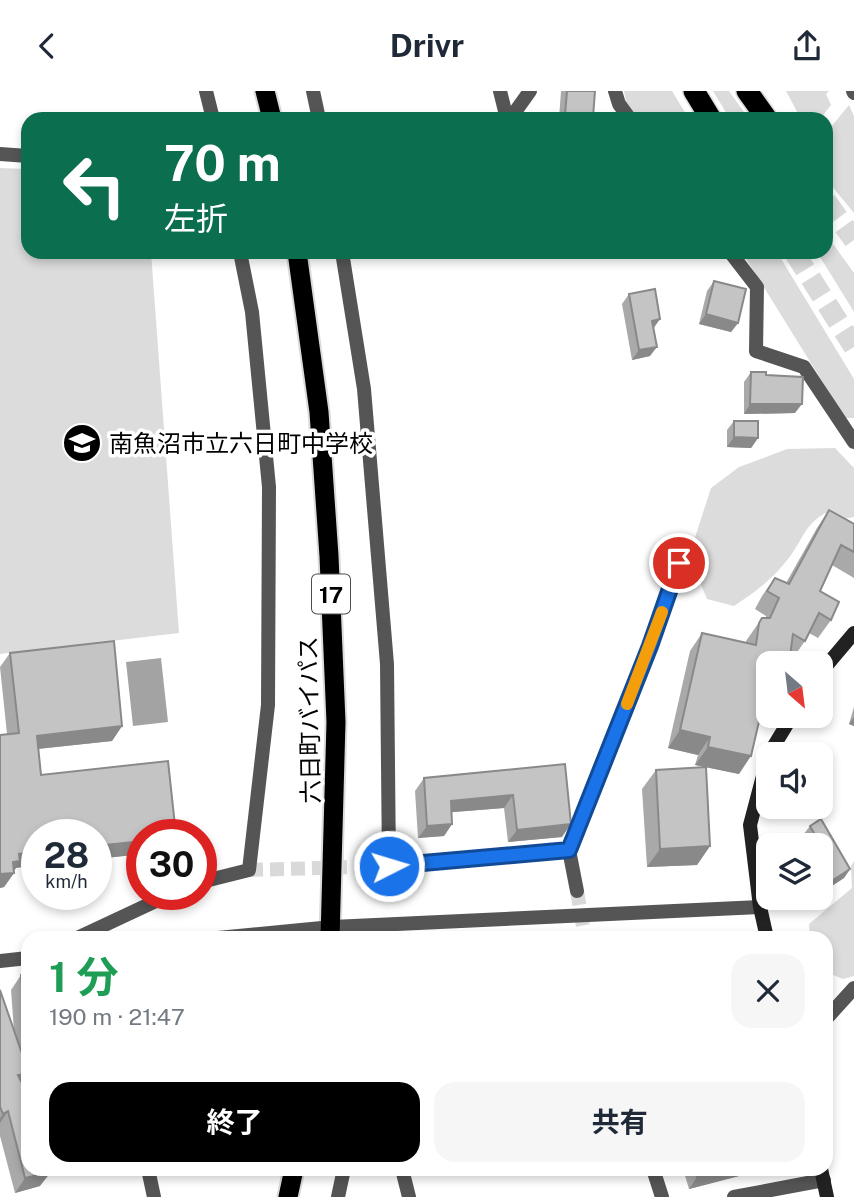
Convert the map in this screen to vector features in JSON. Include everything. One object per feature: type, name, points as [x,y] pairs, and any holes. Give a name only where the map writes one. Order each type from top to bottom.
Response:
[{"type":"highway","points":[[265,91],[270,112]]},
{"type":"highway","points":[[694,91],[707,112]]},
{"type":"highway","points":[[747,91],[762,112]]},
{"type":"highway","name":"六日町バイパス","points":[[299,259],[319,412],[329,556],[336,722],[331,931]]},
{"type":"highway","points":[[288,1197],[292,1176]]},
{"type":"main road","points":[[833,658],[854,633]]},
{"type":"main road","points":[[756,803],[750,825],[756,874]]},
{"type":"main road","points":[[761,910],[765,931]]},
{"type":"main road","points":[[822,1176],[827,1197]]},
{"type":"street","points":[[206,91],[211,112]]},
{"type":"street","points":[[313,91],[318,112]]},
{"type":"street","points":[[500,91],[507,112]]},
{"type":"street","points":[[514,112],[530,91]]},
{"type":"street","points":[[615,91],[625,112]]},
{"type":"street","points":[[0,154],[21,156]]},
{"type":"street","points":[[217,879],[249,870],[268,705],[269,487],[251,312],[241,259]]},
{"type":"street","points":[[343,259],[364,390],[387,664],[389,866],[569,850]]},
{"type":"street","points":[[735,259],[757,288],[756,351],[804,367],[854,442]]},
{"type":"street","points":[[578,891],[569,850],[650,646],[679,563]]},
{"type":"street","points":[[364,931],[756,907]]},
{"type":"street","points":[[92,931],[136,910]]},
{"type":"street","points":[[0,961],[21,959]]},
{"type":"street","points":[[833,1011],[854,988]]},
{"type":"street","points":[[150,1176],[154,1197]]},
{"type":"street","points":[[338,1197],[342,1176]]},
{"type":"street","points":[[404,1176],[409,1197]]},
{"type":"street","points":[[655,1176],[662,1197]]},
{"type":"street","points":[[734,1197],[818,1176]]},
{"type":"shaded area","points":[[624,91],[672,91],[685,112],[634,112],[626,102]]},
{"type":"shaded area","points":[[713,91],[729,91],[744,112],[726,112]]},
{"type":"shaded area","points":[[786,91],[829,91],[826,94],[831,105],[826,112],[797,112]]},
{"type":"shaded area","points":[[849,105],[854,116],[854,213],[833,188],[833,124]]},
{"type":"shaded area","points":[[0,168],[21,169],[21,259],[152,259],[179,633],[0,654]]},
{"type":"shaded area","points":[[833,244],[854,273],[854,312],[821,259],[833,259]]},
{"type":"shaded area","points":[[746,259],[781,259],[854,379],[854,418],[845,418]]},
{"type":"shaded area","points":[[835,448],[854,468],[854,517],[844,519],[825,513],[818,518],[808,527],[779,570],[734,606],[707,599],[689,556],[711,488],[739,467],[787,449]]},
{"type":"shaded area","points":[[161,658],[168,722],[133,726],[126,662]]},
{"type":"shaded area","points":[[854,861],[854,976],[843,979],[833,975],[833,931],[810,931],[809,924],[826,910],[833,910],[833,904],[852,888],[851,866]]},
{"type":"building","points":[[567,91],[595,91],[593,112],[565,112]]},
{"type":"building","points":[[714,281],[746,289],[738,323],[706,314]]},
{"type":"building","points":[[655,289],[660,319],[652,321],[657,347],[639,350],[629,294]]},
{"type":"building","points":[[751,372],[803,377],[802,404],[750,404]]},
{"type":"building","points":[[734,421],[758,421],[758,438],[734,437]]},
{"type":"building","points":[[829,510],[854,524],[854,552],[841,545],[820,591],[839,602],[831,620],[819,613],[805,641],[793,634],[791,651],[756,651],[758,728],[751,756],[708,747],[710,737],[680,730],[702,633],[756,645],[759,623],[762,618],[770,618],[779,598],[767,591],[775,578],[789,584]]},
{"type":"building","points":[[114,641],[122,726],[37,736],[41,775],[168,761],[174,819],[126,819],[126,843],[112,844],[112,819],[21,819],[20,861],[13,862],[14,873],[0,874],[0,735],[19,733],[10,653]]},
{"type":"building","points":[[565,764],[571,824],[517,830],[513,795],[451,801],[452,824],[427,826],[424,778]]},
{"type":"building","points":[[706,767],[710,846],[660,849],[656,770]]},
{"type":"building","points":[[821,819],[829,833],[814,833],[810,826]]},
{"type":"building","points":[[833,840],[850,869],[833,880]]},
{"type":"building","points":[[0,990],[21,1050],[21,1075],[18,1075],[21,1081],[21,1162],[8,1111],[3,1114],[0,1107]]},
{"type":"tunnel","points":[[833,211],[854,240]]},
{"type":"tunnel","points":[[798,259],[854,347]]},
{"type":"tunnel","points":[[249,870],[389,866]]},
{"type":"tunnel","points":[[577,891],[584,931]]},
{"type":"slow traffic","points":[[627,704],[662,612]]},
{"type":"place","name":"南魚沼市立六日町中学校","points":[[82,443]]},
{"type":"route","points":[[389,866],[569,850],[650,646],[679,563]]}]
